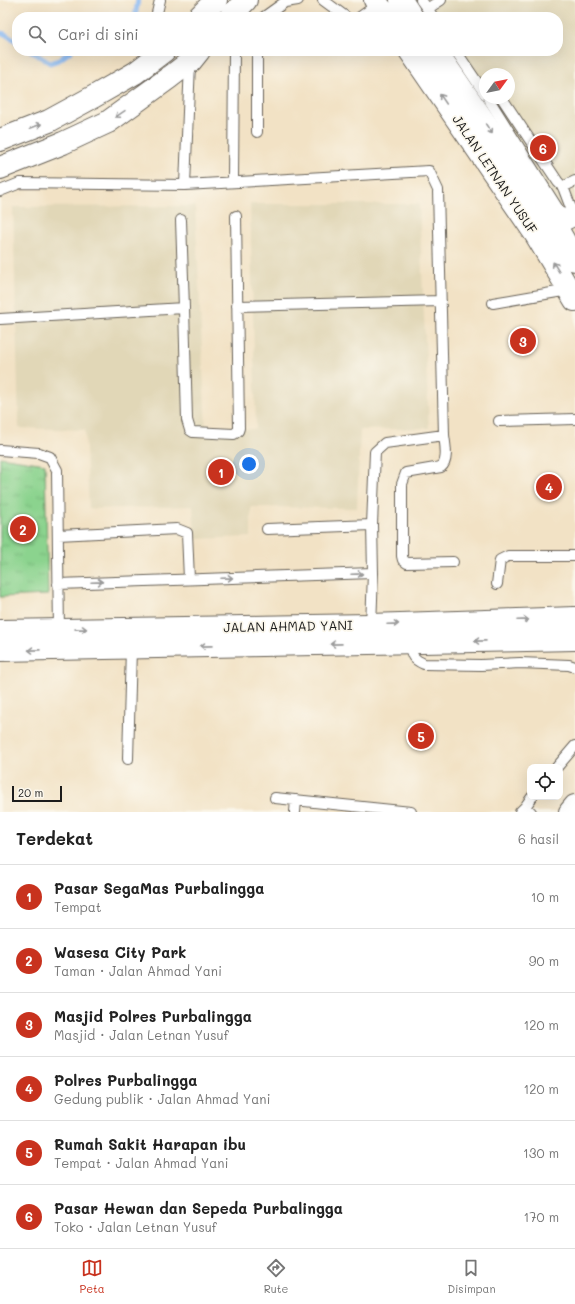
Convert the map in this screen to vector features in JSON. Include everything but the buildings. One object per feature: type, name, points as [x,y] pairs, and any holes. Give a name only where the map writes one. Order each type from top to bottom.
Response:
[{"type":"main road","points":[[204,12],[216,0]]},
{"type":"main road","points":[[401,0],[421,12]]},
{"type":"main road","points":[[0,140],[50,120],[135,73],[157,56]]},
{"type":"main road","points":[[0,168],[63,143],[108,122],[170,77],[195,56]]},
{"type":"main road","name":"JALAN LETNAN YUSUF","points":[[414,56],[561,222],[572,295]]},
{"type":"main road","name":"JALAN LETNAN YUSUF","points":[[440,56],[561,222],[575,260]]},
{"type":"main road","name":"JALAN AHMAD YANI","points":[[0,631],[131,648],[370,634],[575,618]]},
{"type":"main road","name":"JALAN AHMAD YANI","points":[[0,650],[59,639],[370,634],[409,642],[575,639]]},
{"type":"main road","points":[[570,812],[575,806]]},
{"type":"lane","points":[[157,12],[160,0]]},
{"type":"lane","points":[[271,12],[285,2],[298,0]]},
{"type":"lane","points":[[323,0],[339,12]]},
{"type":"lane","points":[[420,0],[423,12]]},
{"type":"lane","points":[[426,12],[441,0]]},
{"type":"lane","points":[[370,12],[380,7]]},
{"type":"lane","points":[[185,185],[195,56]]},
{"type":"lane","points":[[233,181],[234,56]]},
{"type":"lane","points":[[257,132],[258,56]]},
{"type":"lane","points":[[459,56],[479,85]]},
{"type":"lane","points":[[492,104],[561,222]]},
{"type":"lane","points":[[506,104],[558,182],[563,187],[561,222]]},
{"type":"lane","points":[[0,191],[20,183],[185,185],[233,181],[429,171],[438,190],[444,435],[446,460],[444,465],[441,467],[406,473],[403,478],[402,556],[407,562],[453,562]]},
{"type":"lane","points":[[563,187],[575,181]]},
{"type":"lane","points":[[181,220],[187,420],[190,430],[193,432],[234,434],[239,428],[236,216]]},
{"type":"lane","points":[[493,303],[572,295]]},
{"type":"lane","points":[[238,306],[441,300]]},
{"type":"lane","points":[[0,319],[184,308]]},
{"type":"lane","points":[[499,421],[575,419]]},
{"type":"lane","points":[[370,634],[373,573],[372,525],[375,452],[385,443],[444,435]]},
{"type":"lane","points":[[0,450],[39,453],[50,457],[57,470],[59,639]]},
{"type":"lane","points":[[267,529],[372,525]]},
{"type":"lane","points":[[58,535],[177,529],[187,534],[189,579]]},
{"type":"lane","points":[[497,584],[500,560],[508,556],[575,556]]},
{"type":"lane","points":[[58,584],[373,573]]},
{"type":"lane","points":[[409,642],[411,654],[415,659],[424,664],[497,665],[520,663],[569,665],[575,667]]},
{"type":"lane","points":[[128,759],[131,648]]},
{"type":"lane","points":[[560,764],[575,746]]},
{"type":"lane","points":[[275,798],[405,812]]},
{"type":"lane","points":[[295,812],[296,800]]},
{"type":"lane","points":[[525,810],[530,800]]},
{"type":"shaded area","points":[[412,0],[575,0],[575,198],[553,208],[482,104],[515,104],[515,68],[479,68],[479,99],[449,56],[563,56],[563,12],[420,12]]},
{"type":"shaded area","points":[[250,204],[419,204],[429,428],[360,430],[357,508],[251,507],[251,537],[195,539],[193,506],[89,509],[85,430],[19,428],[13,207],[195,206],[206,431],[256,429]]},
{"type":"green space","points":[[0,457],[45,464],[48,595],[0,597]]},
{"type":"waterway","points":[[136,12],[138,0]]},
{"type":"waterway","points":[[0,33],[5,34],[12,39]]},
{"type":"waterway","points":[[39,56],[50,63],[59,60],[64,56]]},
{"type":"place","name":"Pasar Hewan dan Sepeda Purbalingga","points":[[543,148]]},
{"type":"place","name":"Masjid Polres Purbalingga","points":[[523,341]]},
{"type":"place","name":"Pasar SegaMas Purbalingga","points":[[221,472]]},
{"type":"place","name":"Polres Purbalingga","points":[[549,487]]},
{"type":"place","name":"Wasesa City Park","points":[[23,529]]},
{"type":"place","name":"Rumah Sakit Harapan ibu","points":[[421,736]]}]
